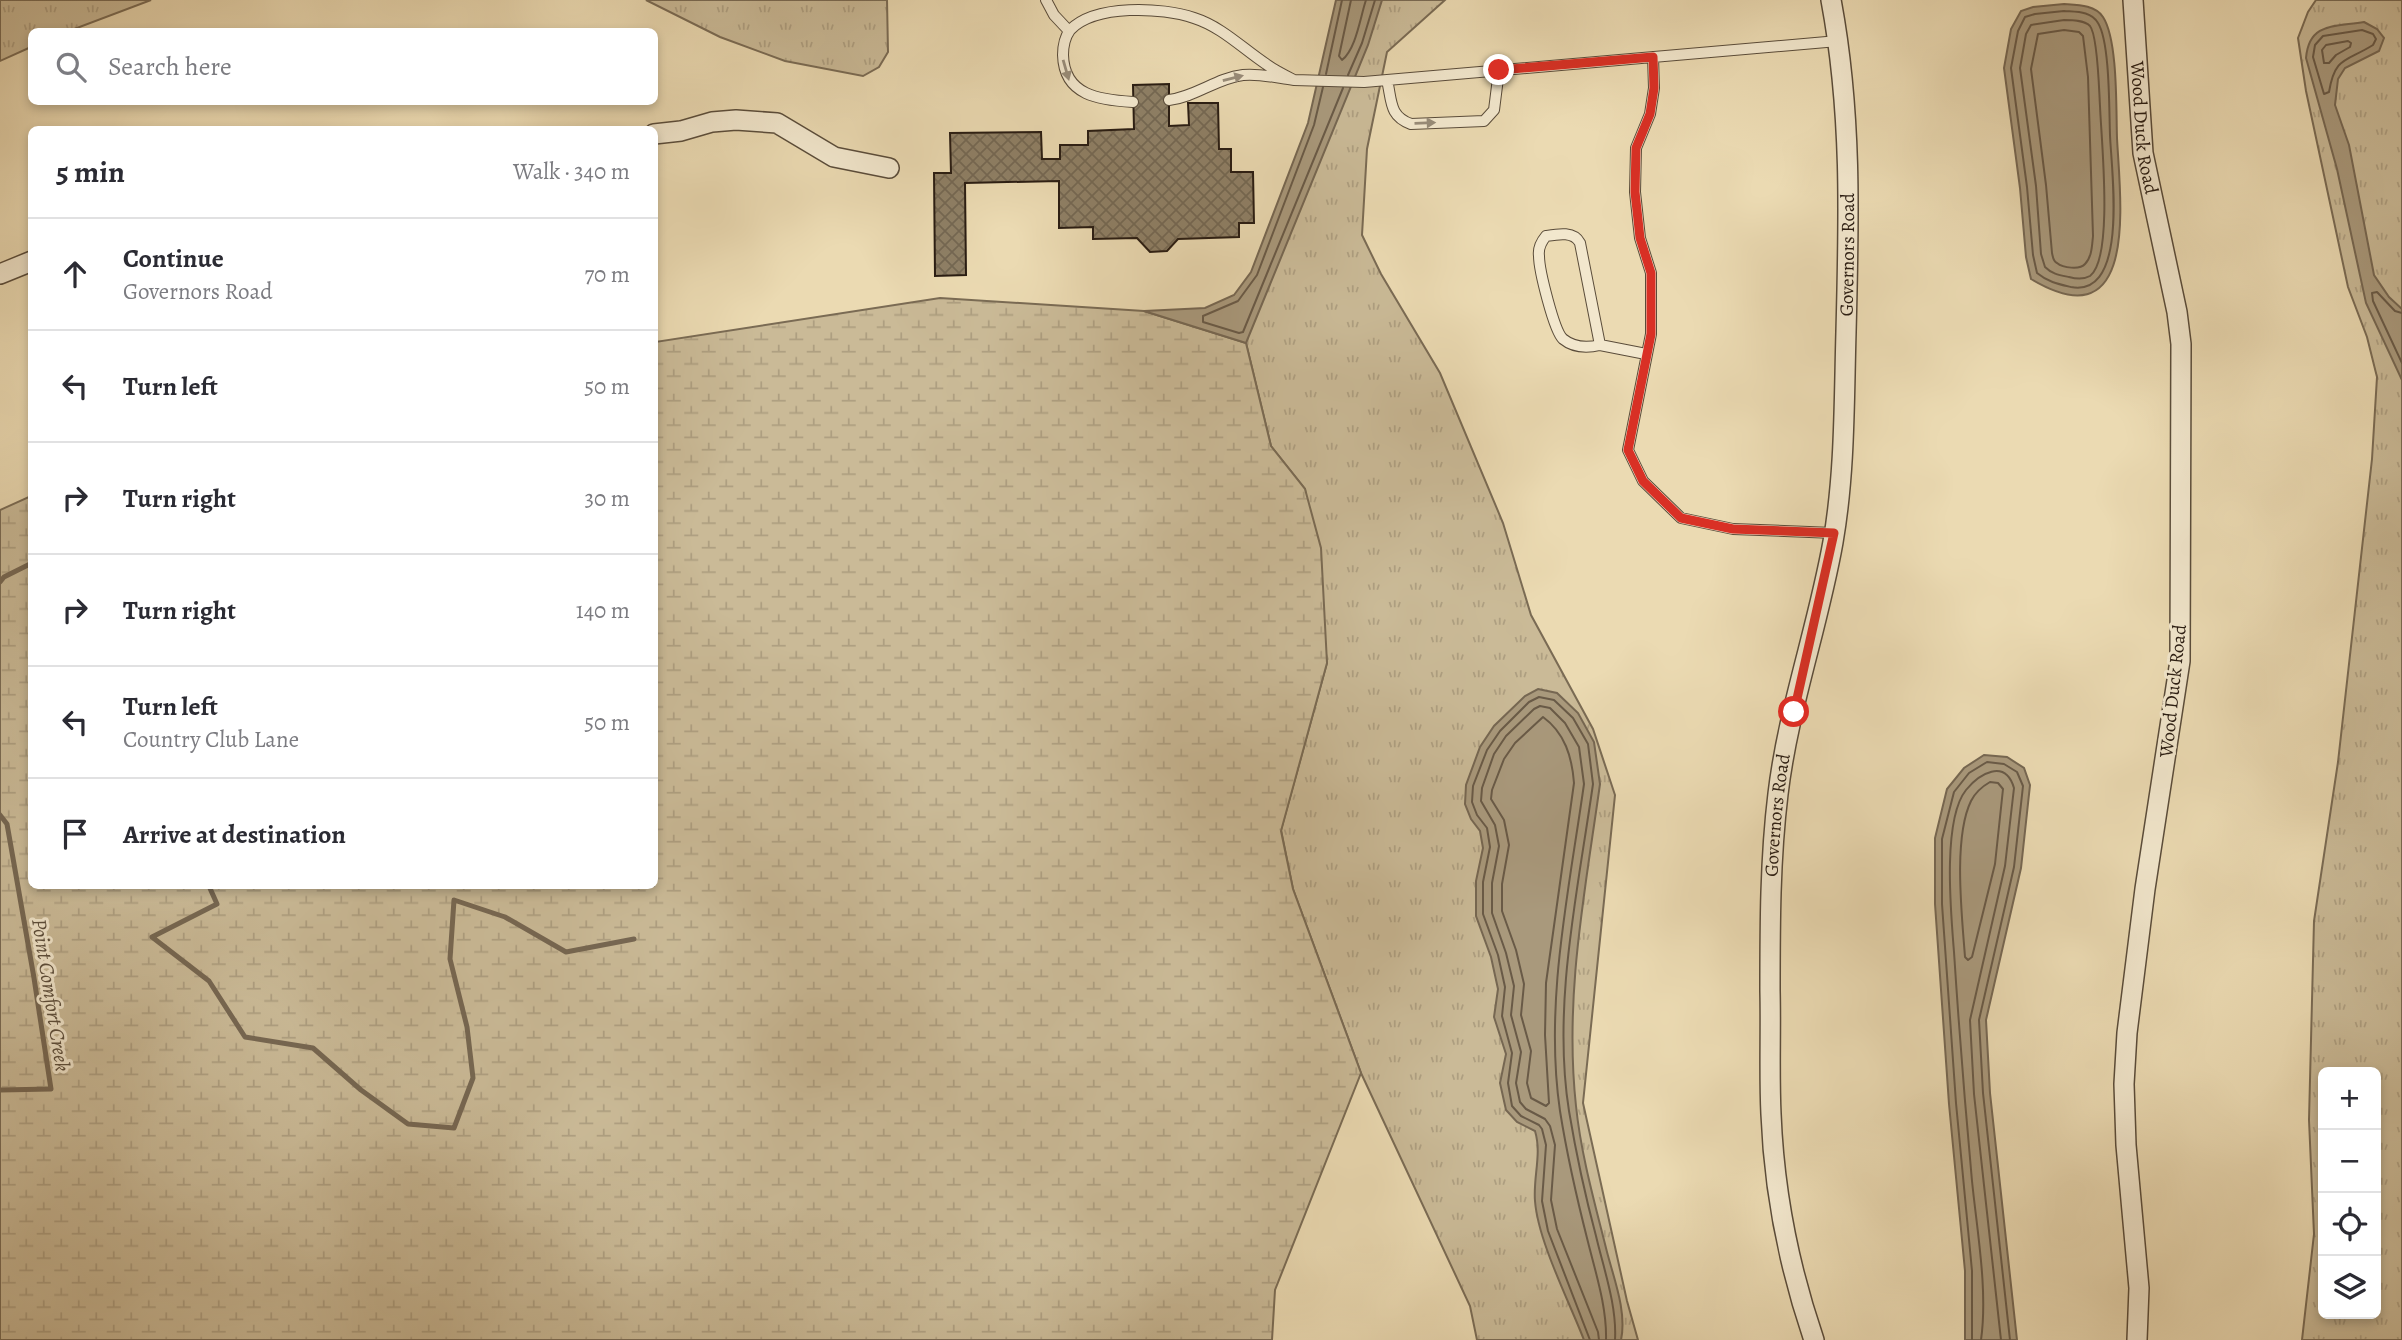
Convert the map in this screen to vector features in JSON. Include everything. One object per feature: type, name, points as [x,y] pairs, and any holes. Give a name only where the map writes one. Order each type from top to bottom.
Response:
[{"type":"street","name":"Governors Road","points":[[1814,1340],[1795,1286],[1780,1211],[1770,1115],[1770,926],[1778,794],[1834,533],[1843,469],[1850,186],[1847,123],[1831,0]]},
{"type":"street","name":"Wood Duck Road","points":[[2133,0],[2144,153],[2181,344],[2182,598],[2180,661],[2145,889],[2126,1046],[2126,1145],[2138,1288],[2137,1340]]},
{"type":"street","points":[[658,134],[681,131],[712,122],[736,120],[777,123],[834,157],[889,167]]},
{"type":"street","points":[[0,274],[28,263]]},
{"type":"lane","points":[[1046,0],[1054,15],[1069,31]]},
{"type":"lane","points":[[1133,102],[1088,95],[1070,83],[1063,68],[1063,47],[1069,31],[1086,20],[1159,5],[1215,27],[1267,65],[1294,80]]},
{"type":"lane","points":[[1169,100],[1179,99],[1220,81],[1243,75],[1310,82],[1364,82],[1838,40]]},
{"type":"lane","points":[[1653,57],[1654,88],[1650,114],[1636,148],[1635,192],[1640,238],[1651,273],[1651,334],[1628,450],[1643,481],[1681,518],[1733,529],[1834,533]]},
{"type":"lane","points":[[1387,80],[1394,113],[1400,120],[1411,124],[1484,121],[1494,110],[1499,70]]},
{"type":"lane","points":[[1600,345],[1580,243],[1569,235],[1546,236],[1541,242],[1539,256],[1554,326],[1564,340],[1580,347],[1600,345],[1646,354]]},
{"type":"green space","points":[[0,0],[151,0],[77,28],[28,28],[28,48],[0,61]]},
{"type":"green space","points":[[646,0],[887,0],[888,52],[879,67],[863,76],[785,61],[720,37]]},
{"type":"green space","points":[[1355,0],[1445,0],[1387,52],[1367,149],[1362,235],[1381,274],[1440,373],[1503,523],[1531,615],[1593,729],[1615,795],[1583,1103],[1638,1340],[1477,1340],[1470,1306],[1361,1073],[1293,889],[1281,830],[1327,663],[1305,489],[1271,446],[1246,343],[1244,306]]},
{"type":"green space","points":[[2316,0],[2402,0],[2402,1340],[2302,1340],[2314,1234],[2309,1120],[2314,921],[2338,762],[2372,459],[2377,377],[2367,337],[2348,287],[2306,91],[2298,38]]},
{"type":"green space","points":[[940,298],[1144,311],[1246,343],[1271,446],[1305,489],[1321,548],[1327,663],[1281,831],[1293,889],[1361,1073],[1275,1290],[1272,1340],[0,1340],[0,510],[28,497],[28,889],[658,889],[658,342]]},
{"type":"water","points":[[1336,0],[1382,0],[1368,45],[1246,343],[1144,311],[1205,308],[1234,295],[1251,272],[1308,123]]},
{"type":"water","points":[[2064,4],[2086,6],[2100,13],[2108,28],[2114,58],[2120,227],[2116,256],[2107,279],[2091,293],[2066,294],[2031,279],[2026,257],[2004,68],[2011,29],[2021,11]]},
{"type":"water","points":[[2364,22],[2377,29],[2384,38],[2379,51],[2345,68],[2338,79],[2335,105],[2349,145],[2374,275],[2389,297],[2402,309],[2402,380],[2366,303],[2337,169],[2306,58],[2308,46],[2318,32],[2334,26]]},
{"type":"water","points":[[1538,689],[1557,693],[1578,713],[1594,742],[1600,784],[1574,984],[1573,1065],[1578,1124],[1585,1161],[1621,1307],[1621,1340],[1584,1340],[1548,1252],[1535,1201],[1537,1140],[1535,1131],[1517,1122],[1506,1110],[1500,1083],[1506,1054],[1494,1017],[1498,989],[1491,957],[1476,916],[1476,881],[1483,848],[1480,831],[1465,804],[1466,785],[1480,747],[1494,726],[1525,696]]},
{"type":"water","points":[[1984,755],[2007,757],[2024,768],[2030,785],[2021,868],[1986,1020],[1990,1093],[2017,1340],[1965,1340],[1965,1271],[1949,1104],[1935,904],[1935,838],[1947,789],[1964,768]]},
{"type":"building","points":[[1169,84],[1169,126],[1189,125],[1188,103],[1218,103],[1219,149],[1231,149],[1231,172],[1253,172],[1254,223],[1239,223],[1239,237],[1178,239],[1167,251],[1150,252],[1137,238],[1093,239],[1093,227],[1059,228],[1059,181],[965,183],[966,275],[935,276],[934,173],[951,173],[950,133],[1041,132],[1042,159],[1060,159],[1060,145],[1088,145],[1088,131],[1134,129],[1133,85]]},
{"type":"waterway","name":"Point Comfort Creek","points":[[0,582],[4,577],[28,565]]},
{"type":"waterway","name":"Point Comfort Creek","points":[[0,815],[7,824],[51,1089],[0,1090]]},
{"type":"waterway","name":"Point Comfort Creek","points":[[210,889],[217,904],[152,937],[209,981],[245,1037],[313,1048],[361,1090],[408,1124],[454,1128],[473,1078],[467,1027],[450,959],[454,900],[505,917],[566,952],[634,939]]},
{"type":"route","points":[[1499,70],[1653,57],[1654,88],[1650,114],[1636,148],[1635,192],[1640,238],[1651,273],[1651,334],[1628,450],[1643,481],[1681,518],[1733,529],[1834,533],[1794,712]]}]
